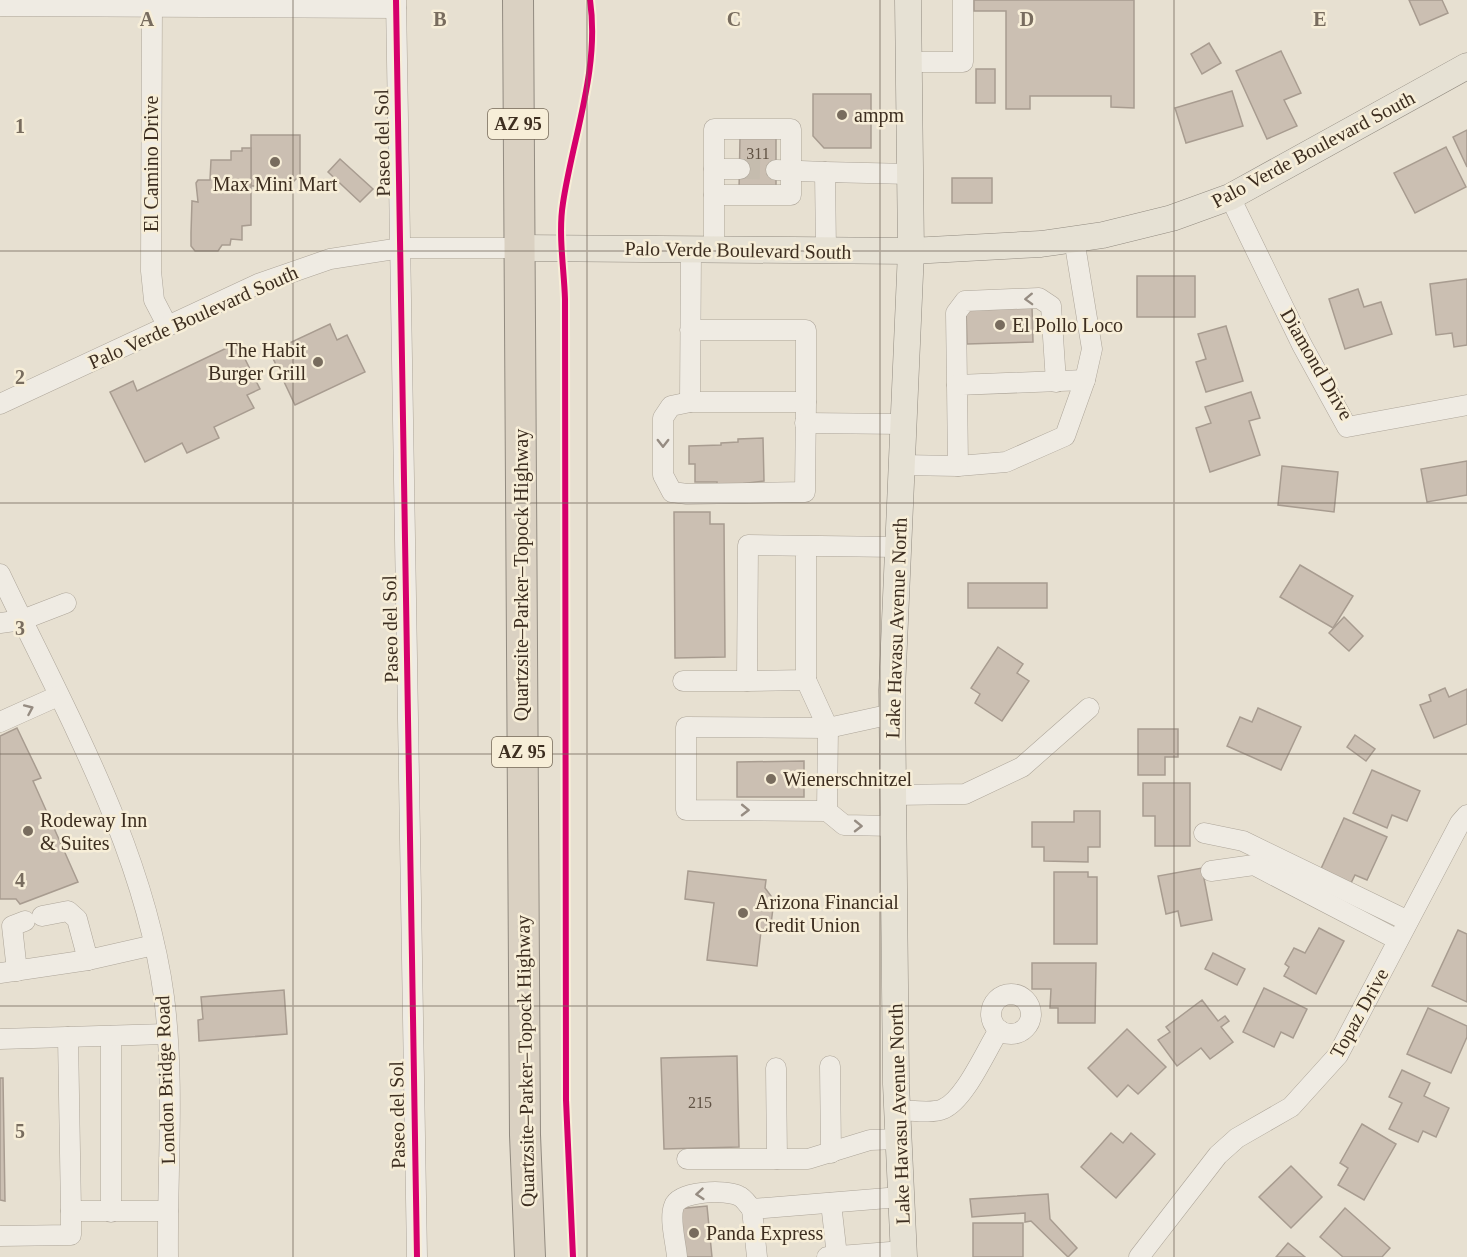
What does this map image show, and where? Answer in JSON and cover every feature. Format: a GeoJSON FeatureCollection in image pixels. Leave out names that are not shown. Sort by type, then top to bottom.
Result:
{"type":"FeatureCollection","features":[{"type":"Feature","properties":{"kind":"highway","name":"Quartzsite–Parker–Topock Highway"},"geometry":{"type":"LineString","coordinates":[[519,0],[525,1135],[530,1257]]}},
{"type":"Feature","properties":{"kind":"main road","name":"Lake Havasu Avenue North"},"geometry":{"type":"LineString","coordinates":[[903,1254],[897,1110],[892,714],[897,547],[911,251],[908,0]]}},
{"type":"Feature","properties":{"kind":"main road","name":"Palo Verde Boulevard South"},"geometry":{"type":"LineString","coordinates":[[519,248],[911,251],[976,249],[1074,239],[1172,218],[1230,197],[1467,66]]}},
{"type":"Feature","properties":{"kind":"street"},"geometry":{"type":"LineString","coordinates":[[909,62],[963,62],[963,0]]}},
{"type":"Feature","properties":{"kind":"street"},"geometry":{"type":"LineString","coordinates":[[0,6],[152,3],[396,4]]}},
{"type":"Feature","properties":{"kind":"street","name":"El Camino Drive"},"geometry":{"type":"LineString","coordinates":[[152,3],[151,271],[154,300],[167,325]]}},
{"type":"Feature","properties":{"kind":"street","name":"Paseo del Sol"},"geometry":{"type":"LineString","coordinates":[[396,4],[417,1257]]}},
{"type":"Feature","properties":{"kind":"street"},"geometry":{"type":"LineString","coordinates":[[690,402],[690,330],[714,195],[714,129],[791,129],[784,170],[791,195],[714,195]]}},
{"type":"Feature","properties":{"kind":"street"},"geometry":{"type":"LineString","coordinates":[[714,169],[740,170]]}},
{"type":"Feature","properties":{"kind":"street"},"geometry":{"type":"LineString","coordinates":[[784,170],[910,174]]}},
{"type":"Feature","properties":{"kind":"street"},"geometry":{"type":"LineString","coordinates":[[825,172],[826,251]]}},
{"type":"Feature","properties":{"kind":"street","name":"Diamond Drive"},"geometry":{"type":"LineString","coordinates":[[1230,197],[1302,345],[1347,427],[1467,405]]}},
{"type":"Feature","properties":{"kind":"street"},"geometry":{"type":"LineString","coordinates":[[901,465],[958,466],[1006,462],[1065,436],[1085,380],[1092,349],[1074,239]]}},
{"type":"Feature","properties":{"kind":"street","name":"Palo Verde Boulevard South"},"geometry":{"type":"LineString","coordinates":[[0,404],[258,284],[330,259],[400,248],[519,248]]}},
{"type":"Feature","properties":{"kind":"street"},"geometry":{"type":"LineString","coordinates":[[958,466],[956,313],[965,301],[1039,298],[1051,306],[1056,382]]}},
{"type":"Feature","properties":{"kind":"street"},"geometry":{"type":"LineString","coordinates":[[690,330],[806,330],[806,402],[805,492],[687,494],[672,492],[663,475],[663,418],[671,406],[690,402],[806,402]]}},
{"type":"Feature","properties":{"kind":"street"},"geometry":{"type":"LineString","coordinates":[[957,384],[1085,380]]}},
{"type":"Feature","properties":{"kind":"street"},"geometry":{"type":"LineString","coordinates":[[805,423],[904,424]]}},
{"type":"Feature","properties":{"kind":"street"},"geometry":{"type":"LineString","coordinates":[[747,681],[748,545],[897,547]]}},
{"type":"Feature","properties":{"kind":"street"},"geometry":{"type":"LineString","coordinates":[[806,546],[806,680],[828,728],[827,811]]}},
{"type":"Feature","properties":{"kind":"street","name":"London Bridge Road"},"geometry":{"type":"LineString","coordinates":[[0,574],[106,800],[134,870],[154,945],[164,998],[166,1034],[168,1257]]}},
{"type":"Feature","properties":{"kind":"street"},"geometry":{"type":"LineString","coordinates":[[0,623],[22,620],[66,603]]}},
{"type":"Feature","properties":{"kind":"street"},"geometry":{"type":"LineString","coordinates":[[683,681],[806,680]]}},
{"type":"Feature","properties":{"kind":"street"},"geometry":{"type":"LineString","coordinates":[[0,722],[58,696]]}},
{"type":"Feature","properties":{"kind":"street"},"geometry":{"type":"LineString","coordinates":[[892,795],[965,794],[1022,767],[1089,708]]}},
{"type":"Feature","properties":{"kind":"street"},"geometry":{"type":"LineString","coordinates":[[892,714],[828,728],[686,727],[686,810],[827,811],[844,825],[893,826]]}},
{"type":"Feature","properties":{"kind":"street","name":"Topaz Drive"},"geometry":{"type":"LineString","coordinates":[[1139,1257],[1218,1155],[1237,1138],[1291,1107],[1313,1086],[1338,1055],[1460,824],[1467,815]]}},
{"type":"Feature","properties":{"kind":"street"},"geometry":{"type":"LineString","coordinates":[[1204,833],[1243,841],[1408,921]]}},
{"type":"Feature","properties":{"kind":"street"},"geometry":{"type":"LineString","coordinates":[[1211,871],[1254,865],[1398,940]]}},
{"type":"Feature","properties":{"kind":"street"},"geometry":{"type":"LineString","coordinates":[[88,960],[77,919],[68,911],[12,926],[9,972],[88,960],[154,945]]}},
{"type":"Feature","properties":{"kind":"street"},"geometry":{"type":"LineString","coordinates":[[897,1110],[943,1110],[956,1100],[970,1081],[983,1054],[999,1030]]}},
{"type":"Feature","properties":{"kind":"street"},"geometry":{"type":"LineString","coordinates":[[0,1039],[166,1034]]}},
{"type":"Feature","properties":{"kind":"street"},"geometry":{"type":"LineString","coordinates":[[111,1035],[111,1212]]}},
{"type":"Feature","properties":{"kind":"street"},"geometry":{"type":"LineString","coordinates":[[0,1236],[71,1235],[68,1036]]}},
{"type":"Feature","properties":{"kind":"street"},"geometry":{"type":"LineString","coordinates":[[830,1066],[831,1152]]}},
{"type":"Feature","properties":{"kind":"street"},"geometry":{"type":"LineString","coordinates":[[776,1068],[777,1159]]}},
{"type":"Feature","properties":{"kind":"street"},"geometry":{"type":"LineString","coordinates":[[687,1159],[808,1159],[870,1140],[898,1139]]}},
{"type":"Feature","properties":{"kind":"street"},"geometry":{"type":"LineString","coordinates":[[677,1257],[672,1208],[677,1200],[690,1194],[725,1191],[740,1196],[752,1209],[757,1257]]}},
{"type":"Feature","properties":{"kind":"street"},"geometry":{"type":"LineString","coordinates":[[752,1209],[900,1197]]}},
{"type":"Feature","properties":{"kind":"street"},"geometry":{"type":"LineString","coordinates":[[831,1203],[832,1257],[903,1254]]}},
{"type":"Feature","properties":{"kind":"street"},"geometry":{"type":"LineString","coordinates":[[71,1211],[168,1211]]}},
{"type":"Feature","properties":{"kind":"building"},"geometry":{"type":"Polygon","coordinates":[[[974,0],[1134,0],[1134,108],[1111,107],[1111,96],[1030,96],[1030,109],[1006,109],[1006,11],[974,11],[974,0]]]}},
{"type":"Feature","properties":{"kind":"building"},"geometry":{"type":"Polygon","coordinates":[[[1409,0],[1442,0],[1448,13],[1420,25],[1409,0]]]}},
{"type":"Feature","properties":{"kind":"building"},"geometry":{"type":"Polygon","coordinates":[[[1209,43],[1221,63],[1202,74],[1191,54],[1209,43]]]}},
{"type":"Feature","properties":{"kind":"building"},"geometry":{"type":"Polygon","coordinates":[[[1281,51],[1301,93],[1284,100],[1297,126],[1267,139],[1236,71],[1281,51]]]}},
{"type":"Feature","properties":{"kind":"building"},"geometry":{"type":"Polygon","coordinates":[[[976,69],[995,69],[995,103],[976,103],[976,69]]]}},
{"type":"Feature","properties":{"kind":"building"},"geometry":{"type":"Polygon","coordinates":[[[1232,91],[1243,126],[1186,143],[1175,108],[1232,91]]]}},
{"type":"Feature","properties":{"kind":"building","name":"ampm"},"geometry":{"type":"Polygon","coordinates":[[[813,94],[871,94],[871,148],[824,148],[813,136],[813,94]]]}},
{"type":"Feature","properties":{"kind":"building"},"geometry":{"type":"Polygon","coordinates":[[[1467,130],[1467,167],[1453,137],[1467,130]]]}},
{"type":"Feature","properties":{"kind":"building","name":"Max Mini Mart"},"geometry":{"type":"Polygon","coordinates":[[[251,135],[300,135],[300,175],[289,186],[251,186],[251,135]]]}},
{"type":"Feature","properties":{"kind":"building"},"geometry":{"type":"Polygon","coordinates":[[[740,137],[776,137],[776,192],[739,192],[740,137]]]}},
{"type":"Feature","properties":{"kind":"building"},"geometry":{"type":"Polygon","coordinates":[[[1446,147],[1466,187],[1415,213],[1394,173],[1446,147]]]}},
{"type":"Feature","properties":{"kind":"building"},"geometry":{"type":"Polygon","coordinates":[[[242,148],[251,148],[251,225],[242,226],[242,240],[231,239],[230,245],[222,245],[218,251],[195,251],[191,246],[191,233],[192,201],[198,202],[196,183],[198,180],[210,180],[211,160],[231,160],[231,151],[242,151],[242,148]]]}},
{"type":"Feature","properties":{"kind":"building"},"geometry":{"type":"Polygon","coordinates":[[[340,159],[373,189],[360,202],[328,172],[340,159]]]}},
{"type":"Feature","properties":{"kind":"building"},"geometry":{"type":"Polygon","coordinates":[[[952,178],[992,178],[992,203],[952,203],[952,178]]]}},
{"type":"Feature","properties":{"kind":"building"},"geometry":{"type":"Polygon","coordinates":[[[1137,276],[1195,276],[1195,317],[1137,317],[1137,276]]]}},
{"type":"Feature","properties":{"kind":"building"},"geometry":{"type":"Polygon","coordinates":[[[1467,279],[1467,345],[1454,347],[1452,333],[1436,335],[1430,284],[1467,279]]]}},
{"type":"Feature","properties":{"kind":"building"},"geometry":{"type":"Polygon","coordinates":[[[1358,289],[1364,307],[1381,302],[1392,334],[1345,349],[1329,299],[1358,289]]]}},
{"type":"Feature","properties":{"kind":"building","name":"El Pollo Loco"},"geometry":{"type":"Polygon","coordinates":[[[1032,306],[1033,342],[967,344],[966,308],[1032,306]]]}},
{"type":"Feature","properties":{"kind":"building","name":"The Habit Burger Grill"},"geometry":{"type":"Polygon","coordinates":[[[330,324],[337,340],[347,335],[365,372],[295,405],[270,352],[330,324]]]}},
{"type":"Feature","properties":{"kind":"building"},"geometry":{"type":"Polygon","coordinates":[[[1226,326],[1243,381],[1206,392],[1196,362],[1206,359],[1198,334],[1226,326]]]}},
{"type":"Feature","properties":{"kind":"building"},"geometry":{"type":"Polygon","coordinates":[[[237,343],[260,389],[247,395],[254,408],[214,427],[219,438],[187,453],[182,443],[145,462],[110,392],[133,381],[137,391],[237,343]]]}},
{"type":"Feature","properties":{"kind":"building"},"geometry":{"type":"Polygon","coordinates":[[[1251,392],[1260,418],[1249,421],[1260,455],[1210,472],[1196,428],[1211,423],[1205,407],[1251,392]]]}},
{"type":"Feature","properties":{"kind":"building"},"geometry":{"type":"Polygon","coordinates":[[[763,438],[764,481],[717,487],[717,482],[695,482],[695,464],[689,464],[689,446],[721,445],[721,443],[738,442],[738,439],[763,438]]]}},
{"type":"Feature","properties":{"kind":"building"},"geometry":{"type":"Polygon","coordinates":[[[1467,461],[1467,495],[1427,502],[1421,469],[1467,461]]]}},
{"type":"Feature","properties":{"kind":"building"},"geometry":{"type":"Polygon","coordinates":[[[1282,466],[1338,472],[1334,512],[1278,505],[1282,466]]]}},
{"type":"Feature","properties":{"kind":"building"},"geometry":{"type":"Polygon","coordinates":[[[674,512],[710,512],[710,524],[724,524],[725,657],[675,658],[674,512]]]}},
{"type":"Feature","properties":{"kind":"building"},"geometry":{"type":"Polygon","coordinates":[[[1300,565],[1353,596],[1333,628],[1280,597],[1300,565]]]}},
{"type":"Feature","properties":{"kind":"building"},"geometry":{"type":"Polygon","coordinates":[[[968,583],[1047,583],[1047,608],[968,608],[968,583]]]}},
{"type":"Feature","properties":{"kind":"building"},"geometry":{"type":"Polygon","coordinates":[[[1344,617],[1363,636],[1349,651],[1329,633],[1344,617]]]}},
{"type":"Feature","properties":{"kind":"building"},"geometry":{"type":"Polygon","coordinates":[[[998,647],[1023,664],[1017,673],[1029,681],[1002,721],[975,703],[980,694],[971,688],[998,647]]]}},
{"type":"Feature","properties":{"kind":"building"},"geometry":{"type":"Polygon","coordinates":[[[1445,688],[1449,697],[1467,689],[1467,724],[1434,738],[1420,705],[1431,701],[1429,695],[1445,688]]]}},
{"type":"Feature","properties":{"kind":"building"},"geometry":{"type":"Polygon","coordinates":[[[1258,708],[1301,727],[1281,770],[1227,746],[1240,717],[1252,722],[1258,708]]]}},
{"type":"Feature","properties":{"kind":"building","name":"Rodeway Inn & Suites"},"geometry":{"type":"Polygon","coordinates":[[[17,728],[41,778],[33,781],[78,882],[20,904],[16,899],[0,899],[0,736],[17,728]]]}},
{"type":"Feature","properties":{"kind":"building"},"geometry":{"type":"Polygon","coordinates":[[[1138,729],[1178,729],[1178,757],[1165,757],[1165,775],[1138,775],[1138,729]]]}},
{"type":"Feature","properties":{"kind":"building"},"geometry":{"type":"Polygon","coordinates":[[[1355,735],[1375,749],[1366,761],[1347,747],[1355,735]]]}},
{"type":"Feature","properties":{"kind":"building","name":"Wienerschnitzel"},"geometry":{"type":"Polygon","coordinates":[[[804,761],[804,797],[737,797],[737,762],[804,761]]]}},
{"type":"Feature","properties":{"kind":"building"},"geometry":{"type":"Polygon","coordinates":[[[1372,770],[1420,791],[1407,821],[1392,815],[1387,828],[1353,813],[1372,770]]]}},
{"type":"Feature","properties":{"kind":"building"},"geometry":{"type":"Polygon","coordinates":[[[1143,783],[1190,783],[1190,846],[1155,846],[1155,816],[1143,816],[1143,783]]]}},
{"type":"Feature","properties":{"kind":"building"},"geometry":{"type":"Polygon","coordinates":[[[1074,811],[1100,811],[1100,847],[1088,847],[1088,862],[1044,861],[1044,847],[1032,847],[1032,822],[1074,822],[1074,811]]]}},
{"type":"Feature","properties":{"kind":"building"},"geometry":{"type":"Polygon","coordinates":[[[1344,818],[1387,837],[1367,880],[1355,875],[1350,885],[1320,871],[1344,818]]]}},
{"type":"Feature","properties":{"kind":"building"},"geometry":{"type":"Polygon","coordinates":[[[1202,868],[1212,920],[1181,926],[1178,911],[1166,914],[1158,876],[1202,868]]]}},
{"type":"Feature","properties":{"kind":"building","name":"Arizona Financial Credit Union"},"geometry":{"type":"Polygon","coordinates":[[[688,871],[766,880],[765,888],[774,900],[771,924],[761,931],[757,966],[707,960],[714,903],[685,899],[688,871]]]}},
{"type":"Feature","properties":{"kind":"building"},"geometry":{"type":"Polygon","coordinates":[[[1054,872],[1088,872],[1088,877],[1097,877],[1097,944],[1054,944],[1054,872]]]}},
{"type":"Feature","properties":{"kind":"building"},"geometry":{"type":"Polygon","coordinates":[[[1319,928],[1344,941],[1316,994],[1284,976],[1289,967],[1285,964],[1294,948],[1305,953],[1319,928]]]}},
{"type":"Feature","properties":{"kind":"building"},"geometry":{"type":"Polygon","coordinates":[[[1458,930],[1467,934],[1467,1002],[1432,986],[1458,930]]]}},
{"type":"Feature","properties":{"kind":"building"},"geometry":{"type":"Polygon","coordinates":[[[1213,953],[1245,969],[1237,985],[1205,969],[1213,953]]]}},
{"type":"Feature","properties":{"kind":"building"},"geometry":{"type":"Polygon","coordinates":[[[1032,963],[1096,963],[1095,1023],[1058,1023],[1058,1008],[1050,1008],[1051,989],[1032,989],[1032,963]]]}},
{"type":"Feature","properties":{"kind":"building"},"geometry":{"type":"Polygon","coordinates":[[[1264,988],[1307,1009],[1293,1038],[1281,1032],[1274,1047],[1243,1032],[1264,988]]]}},
{"type":"Feature","properties":{"kind":"building"},"geometry":{"type":"Polygon","coordinates":[[[284,990],[287,1034],[199,1041],[198,1020],[203,1019],[201,997],[284,990]]]}},
{"type":"Feature","properties":{"kind":"building"},"geometry":{"type":"Polygon","coordinates":[[[1202,1000],[1218,1021],[1225,1016],[1229,1021],[1221,1027],[1233,1042],[1210,1059],[1201,1048],[1177,1066],[1158,1040],[1170,1032],[1166,1027],[1202,1000]]]}},
{"type":"Feature","properties":{"kind":"building"},"geometry":{"type":"Polygon","coordinates":[[[1428,1008],[1467,1026],[1467,1037],[1451,1073],[1407,1054],[1428,1008]]]}},
{"type":"Feature","properties":{"kind":"building"},"geometry":{"type":"Polygon","coordinates":[[[1127,1029],[1166,1067],[1138,1094],[1128,1085],[1117,1097],[1088,1068],[1127,1029]]]}},
{"type":"Feature","properties":{"kind":"building"},"geometry":{"type":"Polygon","coordinates":[[[737,1056],[739,1147],[664,1149],[661,1058],[737,1056]]]}},
{"type":"Feature","properties":{"kind":"building"},"geometry":{"type":"Polygon","coordinates":[[[1402,1070],[1430,1083],[1424,1096],[1449,1108],[1436,1137],[1423,1131],[1418,1142],[1389,1129],[1402,1103],[1389,1097],[1402,1070]]]}},
{"type":"Feature","properties":{"kind":"building"},"geometry":{"type":"Polygon","coordinates":[[[0,1078],[3,1078],[5,1201],[0,1200],[0,1078]]]}},
{"type":"Feature","properties":{"kind":"building"},"geometry":{"type":"Polygon","coordinates":[[[1362,1124],[1396,1144],[1364,1200],[1338,1185],[1348,1168],[1340,1163],[1362,1124]]]}},
{"type":"Feature","properties":{"kind":"building"},"geometry":{"type":"Polygon","coordinates":[[[1111,1133],[1123,1143],[1131,1133],[1155,1154],[1116,1198],[1081,1167],[1111,1133]]]}},
{"type":"Feature","properties":{"kind":"building"},"geometry":{"type":"Polygon","coordinates":[[[1291,1166],[1322,1197],[1291,1228],[1259,1197],[1291,1166]]]}},
{"type":"Feature","properties":{"kind":"building"},"geometry":{"type":"Polygon","coordinates":[[[1048,1194],[1050,1219],[1077,1248],[1068,1257],[1031,1221],[1025,1222],[1025,1213],[972,1217],[970,1199],[1048,1194]]]}},
{"type":"Feature","properties":{"kind":"building","name":"Panda Express"},"geometry":{"type":"Polygon","coordinates":[[[707,1206],[712,1257],[681,1257],[677,1209],[707,1206]]]}},
{"type":"Feature","properties":{"kind":"building"},"geometry":{"type":"Polygon","coordinates":[[[1345,1208],[1390,1248],[1382,1257],[1343,1257],[1320,1237],[1345,1208]]]}},
{"type":"Feature","properties":{"kind":"building"},"geometry":{"type":"Polygon","coordinates":[[[973,1223],[1023,1223],[1023,1257],[973,1257],[973,1223]]]}},
{"type":"Feature","properties":{"kind":"building"},"geometry":{"type":"Polygon","coordinates":[[[1288,1243],[1305,1257],[1276,1257],[1288,1243]]]}},
{"type":"Feature","properties":{"kind":"tunnel"},"geometry":{"type":"LineString","coordinates":[[740,169],[776,170]]}},
{"type":"Feature","properties":{"kind":"cycle path"},"geometry":{"type":"LineString","coordinates":[[396,0],[417,1257]]}},
{"type":"Feature","properties":{"kind":"cycle path"},"geometry":{"type":"LineString","coordinates":[[573,1257],[566,1100],[565,299],[561,227],[567,178],[588,77],[592,26],[590,0]]}},
{"type":"Feature","properties":{"kind":"place","name":"ampm"},"geometry":{"type":"Point","coordinates":[842,115]}},
{"type":"Feature","properties":{"kind":"place","name":"Max Mini Mart"},"geometry":{"type":"Point","coordinates":[275,162]}},
{"type":"Feature","properties":{"kind":"place","name":"El Pollo Loco"},"geometry":{"type":"Point","coordinates":[1000,325]}},
{"type":"Feature","properties":{"kind":"place","name":"The Habit Burger Grill"},"geometry":{"type":"Point","coordinates":[318,362]}},
{"type":"Feature","properties":{"kind":"place","name":"Wienerschnitzel"},"geometry":{"type":"Point","coordinates":[771,779]}},
{"type":"Feature","properties":{"kind":"place","name":"Rodeway Inn & Suites"},"geometry":{"type":"Point","coordinates":[28,831]}},
{"type":"Feature","properties":{"kind":"place","name":"Arizona Financial Credit Union"},"geometry":{"type":"Point","coordinates":[743,913]}},
{"type":"Feature","properties":{"kind":"place","name":"Panda Express"},"geometry":{"type":"Point","coordinates":[694,1233]}}]}
